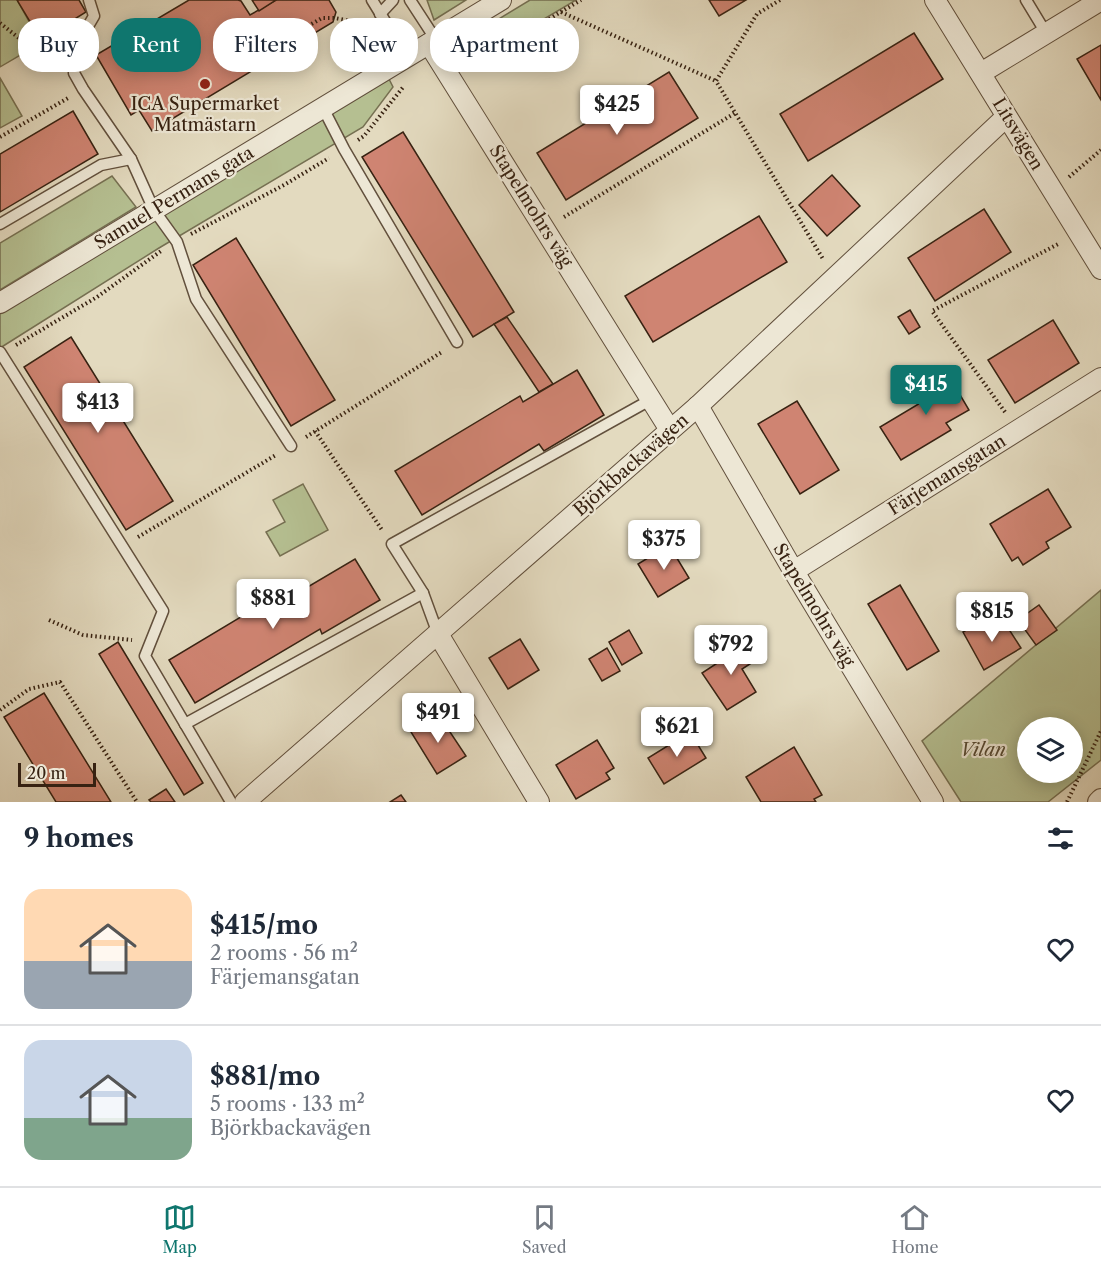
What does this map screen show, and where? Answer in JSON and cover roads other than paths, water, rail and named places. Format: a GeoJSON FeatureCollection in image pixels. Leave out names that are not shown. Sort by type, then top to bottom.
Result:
{"type":"FeatureCollection","features":[{"type":"Feature","properties":{"kind":"street","name":"Samuel Permans gata"},"geometry":{"type":"LineString","coordinates":[[471,18],[501,0]]}},
{"type":"Feature","properties":{"kind":"street","name":"Litsvägen"},"geometry":{"type":"LineString","coordinates":[[935,0],[1101,269]]}},
{"type":"Feature","properties":{"kind":"street"},"geometry":{"type":"LineString","coordinates":[[981,73],[1101,0]]}},
{"type":"Feature","properties":{"kind":"street","name":"Samuel Permans gata"},"geometry":{"type":"LineString","coordinates":[[0,303],[382,72]]}},
{"type":"Feature","properties":{"kind":"street","name":"Stapelmohrs väg"},"geometry":{"type":"LineString","coordinates":[[448,72],[670,430]]}},
{"type":"Feature","properties":{"kind":"street","name":"Björkbackavägen"},"geometry":{"type":"LineString","coordinates":[[245,802],[698,406],[1006,117]]}},
{"type":"Feature","properties":{"kind":"street","name":"Färjemansgatan"},"geometry":{"type":"LineString","coordinates":[[794,571],[1101,378]]}},
{"type":"Feature","properties":{"kind":"street","name":"Stapelmohrs väg"},"geometry":{"type":"LineString","coordinates":[[698,406],[933,802]]}},
{"type":"Feature","properties":{"kind":"street"},"geometry":{"type":"LineString","coordinates":[[438,634],[539,802]]}},
{"type":"Feature","properties":{"kind":"lane"},"geometry":{"type":"LineString","coordinates":[[89,0],[94,16],[77,45],[74,72],[131,159],[154,210],[177,242],[196,299],[291,446]]}},
{"type":"Feature","properties":{"kind":"lane"},"geometry":{"type":"LineString","coordinates":[[372,0],[382,18]]}},
{"type":"Feature","properties":{"kind":"lane"},"geometry":{"type":"LineString","coordinates":[[381,14],[393,0]]}},
{"type":"Feature","properties":{"kind":"lane"},"geometry":{"type":"LineString","coordinates":[[410,0],[430,38]]}},
{"type":"Feature","properties":{"kind":"lane"},"geometry":{"type":"LineString","coordinates":[[1026,0],[1046,33]]}},
{"type":"Feature","properties":{"kind":"lane"},"geometry":{"type":"LineString","coordinates":[[323,108],[344,149],[458,342]]}},
{"type":"Feature","properties":{"kind":"lane"},"geometry":{"type":"LineString","coordinates":[[0,224],[101,165],[131,159]]}},
{"type":"Feature","properties":{"kind":"lane"},"geometry":{"type":"LineString","coordinates":[[0,353],[163,611],[145,656],[231,802]]}},
{"type":"Feature","properties":{"kind":"lane"},"geometry":{"type":"LineString","coordinates":[[438,634],[423,593],[392,544],[652,399]]}},
{"type":"Feature","properties":{"kind":"lane"},"geometry":{"type":"LineString","coordinates":[[185,724],[423,593]]}},
{"type":"Feature","properties":{"kind":"place","name":"ICA Supermarket Matmästarn"},"geometry":{"type":"Point","coordinates":[205,84]}},
{"type":"Feature","properties":{"kind":"park label","name":"Vilan"},"geometry":{"type":"Point","coordinates":[983,750]}}]}
